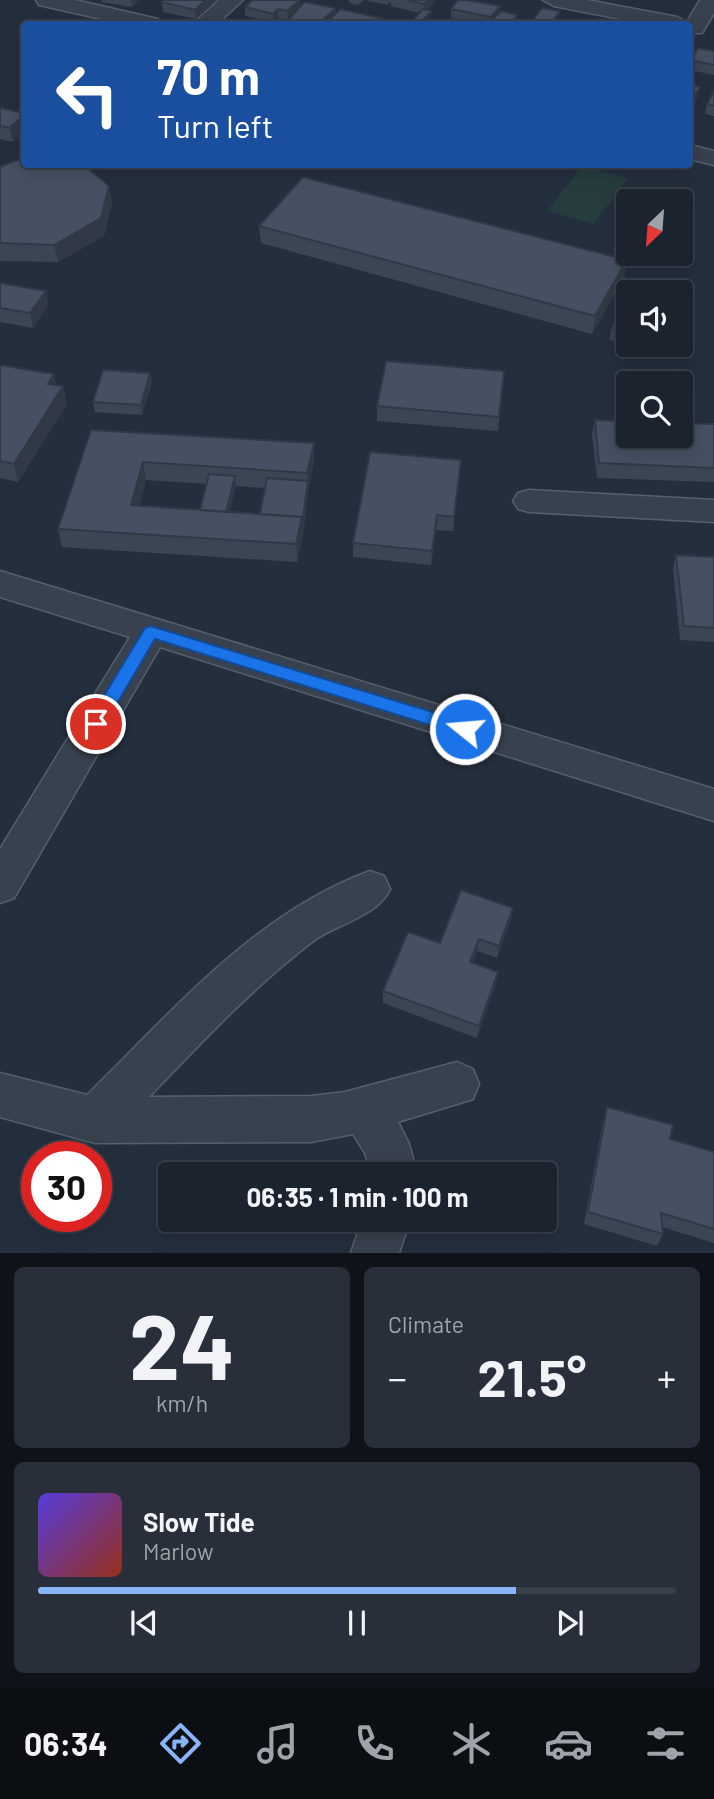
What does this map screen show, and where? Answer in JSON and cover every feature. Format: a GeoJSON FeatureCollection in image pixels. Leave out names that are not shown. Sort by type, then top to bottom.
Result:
{"type":"FeatureCollection","features":[{"type":"Feature","properties":{"kind":"street"},"geometry":{"type":"LineString","coordinates":[[47,0],[137,21]]}},
{"type":"Feature","properties":{"kind":"street"},"geometry":{"type":"LineString","coordinates":[[208,21],[232,0]]}},
{"type":"Feature","properties":{"kind":"street"},"geometry":{"type":"LineString","coordinates":[[554,0],[659,21]]}},
{"type":"Feature","properties":{"kind":"street"},"geometry":{"type":"LineString","coordinates":[[694,28],[711,0]]}},
{"type":"Feature","properties":{"kind":"street"},"geometry":{"type":"LineString","coordinates":[[693,153],[714,158]]}},
{"type":"Feature","properties":{"kind":"street"},"geometry":{"type":"LineString","coordinates":[[529,501],[714,511]]}},
{"type":"Feature","properties":{"kind":"street"},"geometry":{"type":"LineString","coordinates":[[0,584],[714,805]]}},
{"type":"Feature","properties":{"kind":"street"},"geometry":{"type":"LineString","coordinates":[[0,885],[151,632]]}},
{"type":"Feature","properties":{"kind":"street"},"geometry":{"type":"LineString","coordinates":[[95,1120],[233,981],[300,927],[370,889]]}},
{"type":"Feature","properties":{"kind":"street"},"geometry":{"type":"LineString","coordinates":[[0,1095],[95,1120],[311,1119],[364,1110],[457,1084]]}},
{"type":"Feature","properties":{"kind":"street"},"geometry":{"type":"LineString","coordinates":[[364,1110],[386,1144],[391,1162]]}},
{"type":"Feature","properties":{"kind":"street"},"geometry":{"type":"LineString","coordinates":[[375,1253],[382,1232]]}},
{"type":"Feature","properties":{"kind":"green space"},"geometry":{"type":"Polygon","coordinates":[[[580,168],[628,178],[620,189],[616,189],[616,194],[594,224],[547,211],[580,168]]]}},
{"type":"Feature","properties":{"kind":"building"},"geometry":{"type":"Polygon","coordinates":[[[206,0],[195,10],[162,2],[206,0]]]}},
{"type":"Feature","properties":{"kind":"building"},"geometry":{"type":"Polygon","coordinates":[[[253,0],[300,0],[287,11],[278,9],[273,14],[245,7],[253,0]]]}},
{"type":"Feature","properties":{"kind":"building"},"geometry":{"type":"Polygon","coordinates":[[[407,0],[428,0],[424,4],[407,0]]]}},
{"type":"Feature","properties":{"kind":"building"},"geometry":{"type":"Polygon","coordinates":[[[458,0],[500,6],[491,17],[451,9],[458,0]]]}},
{"type":"Feature","properties":{"kind":"building"},"geometry":{"type":"Polygon","coordinates":[[[304,2],[336,8],[322,21],[288,21],[304,2]]]}},
{"type":"Feature","properties":{"kind":"building"},"geometry":{"type":"Polygon","coordinates":[[[542,8],[560,11],[552,21],[533,20],[542,8]]]}},
{"type":"Feature","properties":{"kind":"building"},"geometry":{"type":"Polygon","coordinates":[[[340,9],[394,21],[334,21],[329,20],[340,9]]]}},
{"type":"Feature","properties":{"kind":"building"},"geometry":{"type":"Polygon","coordinates":[[[423,9],[432,11],[422,21],[412,21],[423,9]]]}},
{"type":"Feature","properties":{"kind":"building"},"geometry":{"type":"Polygon","coordinates":[[[501,11],[517,15],[514,21],[491,21],[501,11]]]}},
{"type":"Feature","properties":{"kind":"building"},"geometry":{"type":"Polygon","coordinates":[[[698,48],[714,51],[714,65],[693,60],[698,48]]]}},
{"type":"Feature","properties":{"kind":"building"},"geometry":{"type":"Polygon","coordinates":[[[693,85],[700,87],[693,100],[693,85]]]}},
{"type":"Feature","properties":{"kind":"building"},"geometry":{"type":"Polygon","coordinates":[[[714,91],[714,106],[707,104],[714,91]]]}},
{"type":"Feature","properties":{"kind":"building"},"geometry":{"type":"Polygon","coordinates":[[[0,108],[21,112],[21,118],[10,128],[0,126],[0,108]]]}},
{"type":"Feature","properties":{"kind":"building"},"geometry":{"type":"Polygon","coordinates":[[[21,160],[21,168],[88,168],[109,186],[101,218],[54,245],[0,243],[0,167],[21,160]]]}},
{"type":"Feature","properties":{"kind":"building"},"geometry":{"type":"Polygon","coordinates":[[[303,177],[616,257],[616,266],[624,266],[595,316],[259,226],[303,177]]]}},
{"type":"Feature","properties":{"kind":"building"},"geometry":{"type":"Polygon","coordinates":[[[0,283],[46,291],[30,313],[0,308],[0,283]]]}},
{"type":"Feature","properties":{"kind":"building"},"geometry":{"type":"Polygon","coordinates":[[[386,361],[504,371],[499,417],[377,406],[386,361]]]}},
{"type":"Feature","properties":{"kind":"building"},"geometry":{"type":"Polygon","coordinates":[[[0,365],[54,374],[48,384],[63,386],[14,464],[0,461],[0,365]]]}},
{"type":"Feature","properties":{"kind":"building"},"geometry":{"type":"Polygon","coordinates":[[[103,370],[150,373],[141,405],[93,402],[103,370]]]}},
{"type":"Feature","properties":{"kind":"building"},"geometry":{"type":"Polygon","coordinates":[[[595,420],[616,421],[616,448],[693,448],[693,423],[714,424],[714,468],[599,463],[595,420]]]}},
{"type":"Feature","properties":{"kind":"building"},"geometry":{"type":"Polygon","coordinates":[[[91,430],[314,443],[307,473],[143,462],[131,505],[302,517],[296,544],[58,529],[91,430]]]}},
{"type":"Feature","properties":{"kind":"building"},"geometry":{"type":"Polygon","coordinates":[[[370,452],[461,460],[454,517],[437,515],[432,551],[353,543],[370,452]]]}},
{"type":"Feature","properties":{"kind":"building"},"geometry":{"type":"Polygon","coordinates":[[[209,474],[235,476],[226,512],[200,510],[209,474]]]}},
{"type":"Feature","properties":{"kind":"building"},"geometry":{"type":"Polygon","coordinates":[[[267,478],[308,481],[302,525],[302,517],[260,514],[267,478]]]}},
{"type":"Feature","properties":{"kind":"building"},"geometry":{"type":"Polygon","coordinates":[[[676,555],[714,557],[714,628],[684,626],[676,555]]]}},
{"type":"Feature","properties":{"kind":"building"},"geometry":{"type":"Polygon","coordinates":[[[461,890],[513,908],[499,946],[479,939],[470,962],[498,972],[479,1026],[383,991],[408,932],[440,943],[461,890]]]}},
{"type":"Feature","properties":{"kind":"building"},"geometry":{"type":"Polygon","coordinates":[[[607,1107],[673,1125],[670,1139],[714,1152],[714,1229],[661,1213],[663,1234],[588,1212],[607,1107]]]}},
{"type":"Feature","properties":{"kind":"route"},"geometry":{"type":"LineString","coordinates":[[96,724],[151,632],[465,729]]}}]}
